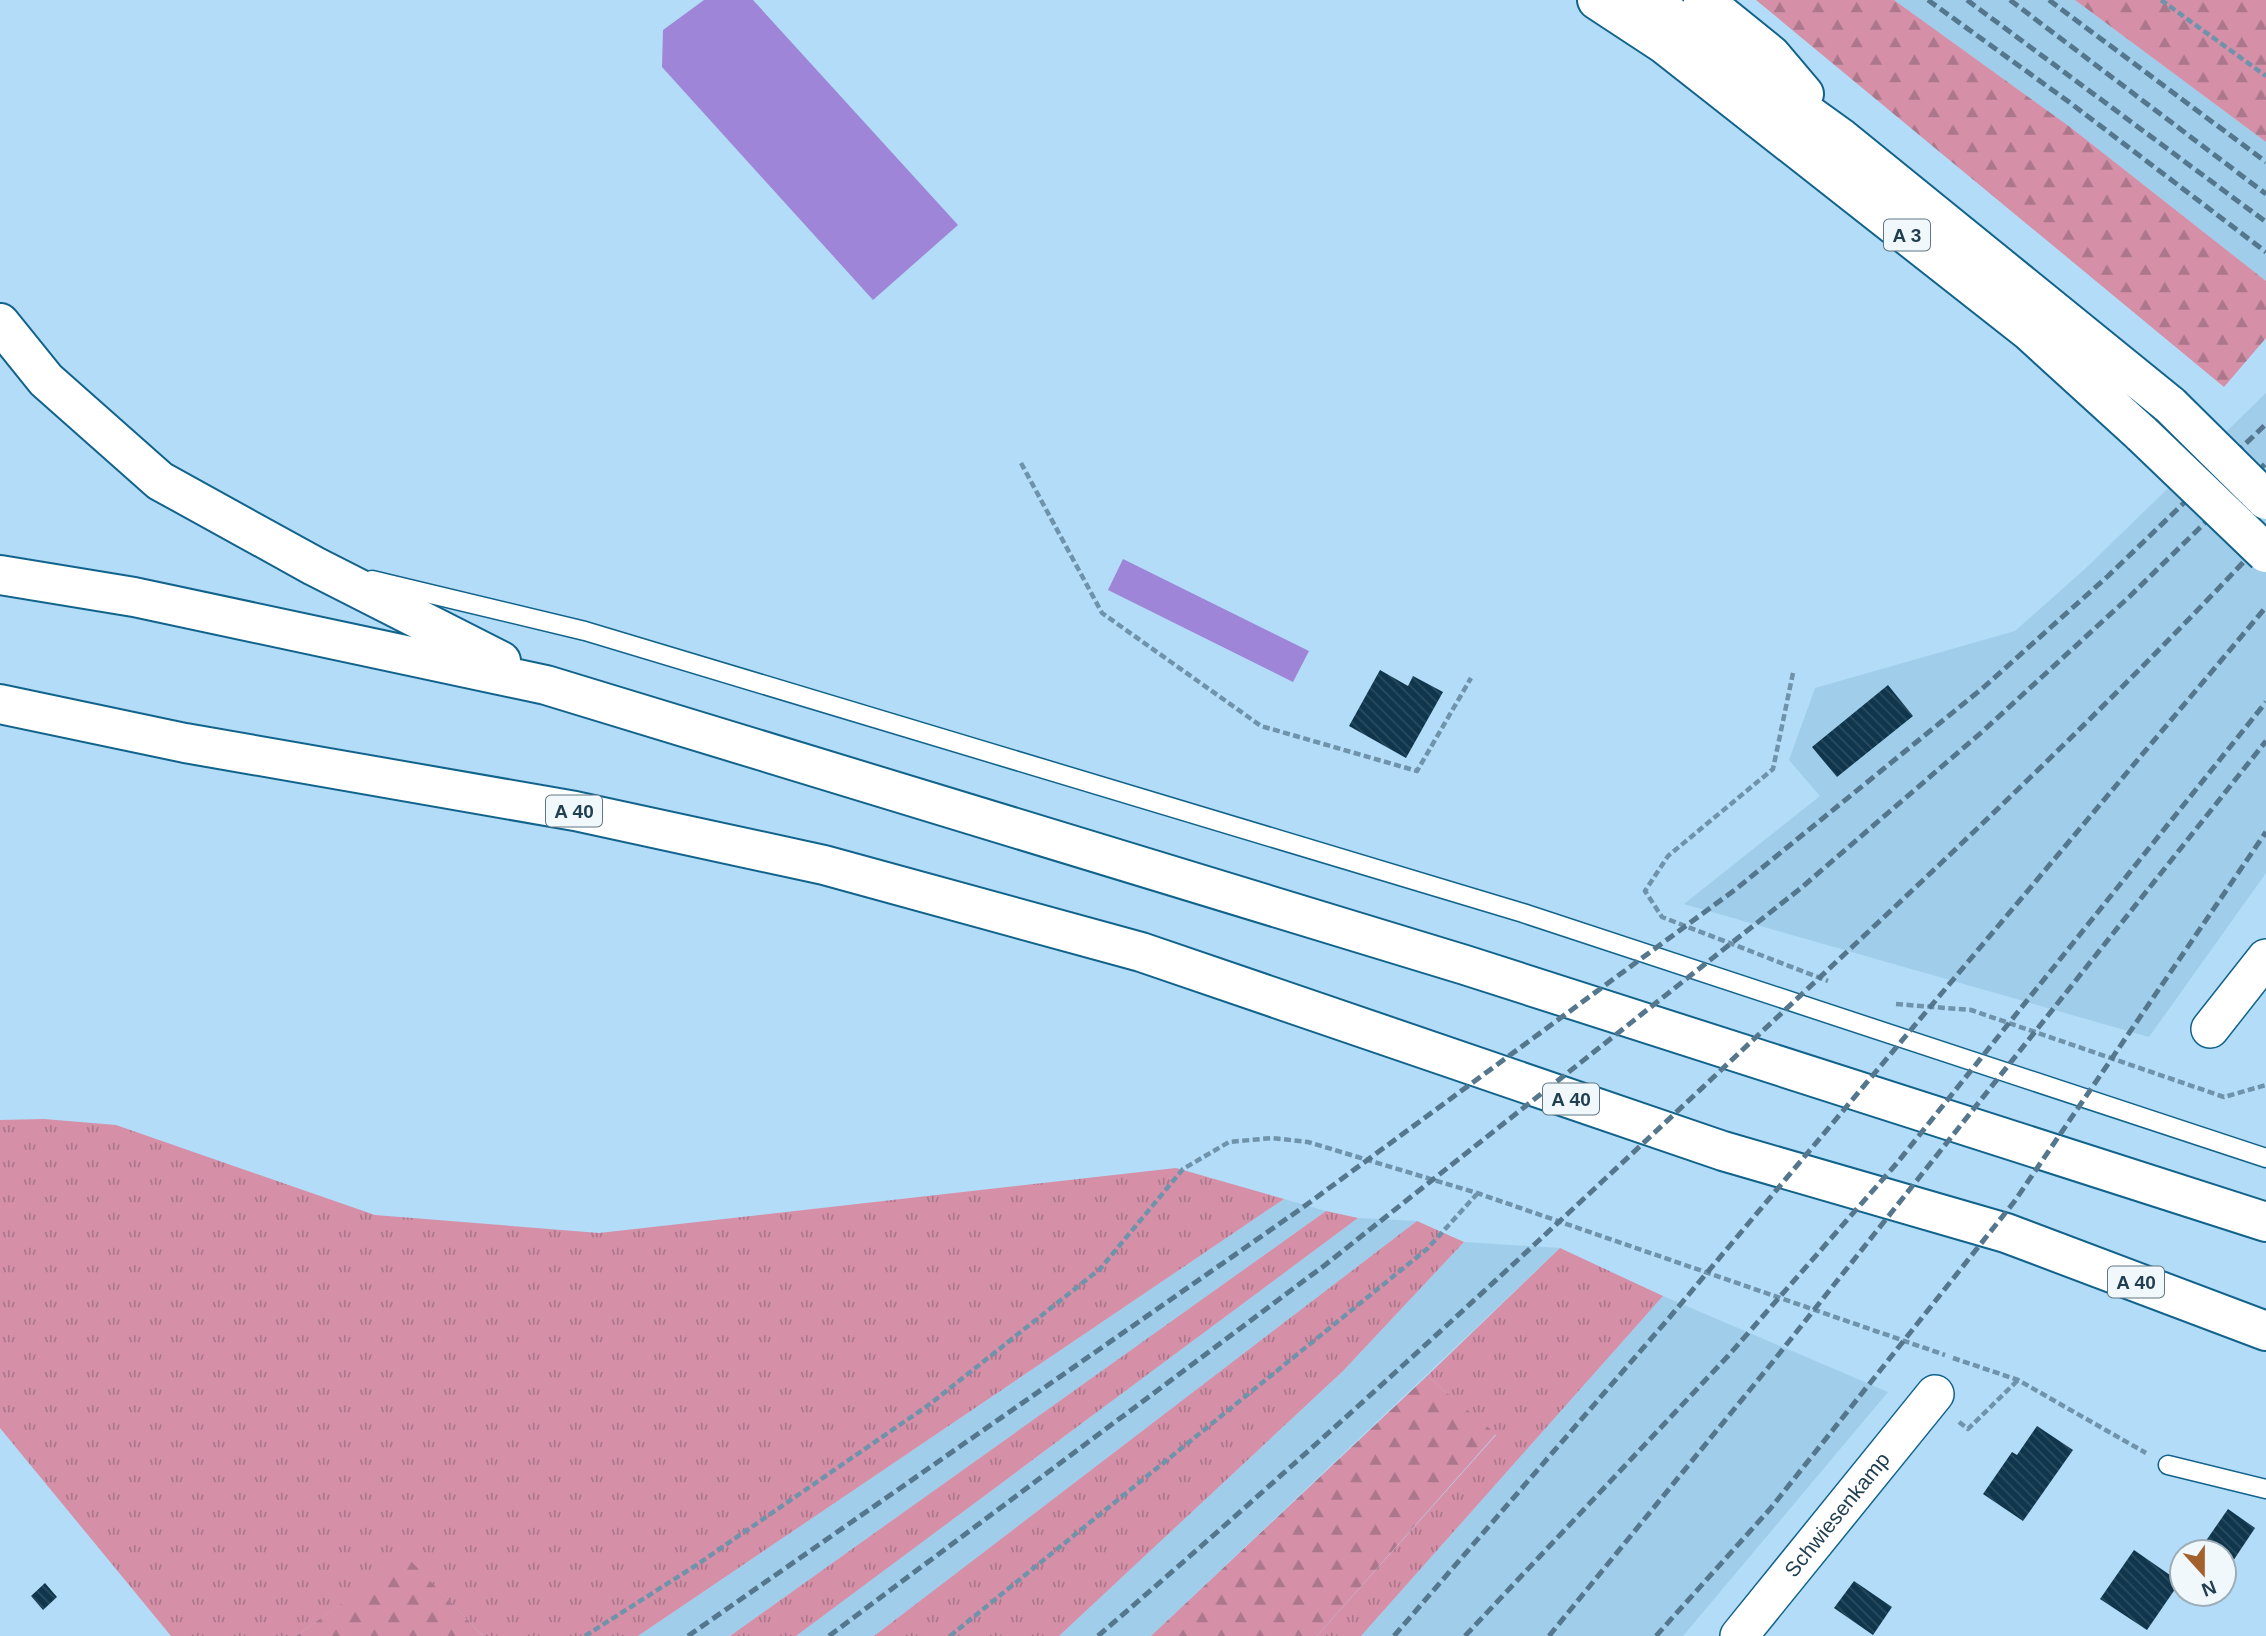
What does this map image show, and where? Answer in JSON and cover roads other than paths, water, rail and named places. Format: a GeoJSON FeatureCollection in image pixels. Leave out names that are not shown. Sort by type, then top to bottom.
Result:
{"type":"FeatureCollection","features":[{"type":"Feature","properties":{"kind":"highway","name":"A 3"},"geometry":{"type":"LineString","coordinates":[[1597,0],[1664,44],[2029,331],[2266,553]]}},
{"type":"Feature","properties":{"kind":"highway","name":"A 3"},"geometry":{"type":"LineString","coordinates":[[1649,0],[1841,138],[2170,405],[2266,500]]}},
{"type":"Feature","properties":{"kind":"highway"},"geometry":{"type":"LineString","coordinates":[[1703,0],[1771,55],[1841,138]]}},
{"type":"Feature","properties":{"kind":"highway"},"geometry":{"type":"LineString","coordinates":[[0,323],[46,380],[160,481],[314,566],[547,685]]}},
{"type":"Feature","properties":{"kind":"highway"},"geometry":{"type":"LineString","coordinates":[[0,575],[134,597],[547,685],[1465,965],[2266,1222]]}},
{"type":"Feature","properties":{"kind":"highway","name":"A 40"},"geometry":{"type":"LineString","coordinates":[[0,704],[185,743],[575,811],[824,865],[1115,945],[1723,1151],[2006,1233],[2266,1331]]}},
{"type":"Feature","properties":{"kind":"street"},"geometry":{"type":"LineString","coordinates":[[2210,1028],[2266,958]]}},
{"type":"Feature","properties":{"kind":"street","name":"Schwiesenkamp"},"geometry":{"type":"LineString","coordinates":[[1739,1636],[1933,1397]]}},
{"type":"Feature","properties":{"kind":"lane"},"geometry":{"type":"LineString","coordinates":[[314,566],[584,631],[1510,909],[2266,1158]]}},
{"type":"Feature","properties":{"kind":"lane"},"geometry":{"type":"LineString","coordinates":[[2168,1465],[2266,1489]]}},
{"type":"Feature","properties":{"kind":"railway"},"geometry":{"type":"LineString","coordinates":[[1928,0],[2069,102],[2266,252]]}},
{"type":"Feature","properties":{"kind":"railway"},"geometry":{"type":"LineString","coordinates":[[1967,0],[2266,222]]}},
{"type":"Feature","properties":{"kind":"railway"},"geometry":{"type":"LineString","coordinates":[[2010,0],[2266,194]]}},
{"type":"Feature","properties":{"kind":"railway"},"geometry":{"type":"LineString","coordinates":[[2049,0],[2266,162]]}},
{"type":"Feature","properties":{"kind":"railway"},"geometry":{"type":"LineString","coordinates":[[688,1636],[1302,1208],[1736,889],[1984,687],[2108,576],[2266,424]]}},
{"type":"Feature","properties":{"kind":"railway"},"geometry":{"type":"LineString","coordinates":[[829,1636],[1325,1265],[1801,888],[1983,731],[2129,597],[2266,463]]}},
{"type":"Feature","properties":{"kind":"railway"},"geometry":{"type":"LineString","coordinates":[[1098,1636],[1265,1490],[1429,1341],[1884,917],[2142,667],[2266,538]]}},
{"type":"Feature","properties":{"kind":"railway"},"geometry":{"type":"LineString","coordinates":[[1394,1636],[1669,1318],[2266,607]]}},
{"type":"Feature","properties":{"kind":"railway"},"geometry":{"type":"LineString","coordinates":[[1465,1636],[1728,1356],[1897,1163],[2266,702]]}},
{"type":"Feature","properties":{"kind":"railway"},"geometry":{"type":"LineString","coordinates":[[1549,1636],[1771,1364],[2266,741]]}},
{"type":"Feature","properties":{"kind":"railway"},"geometry":{"type":"LineString","coordinates":[[1656,1636],[1770,1509],[2014,1202],[2266,832]]}}]}
